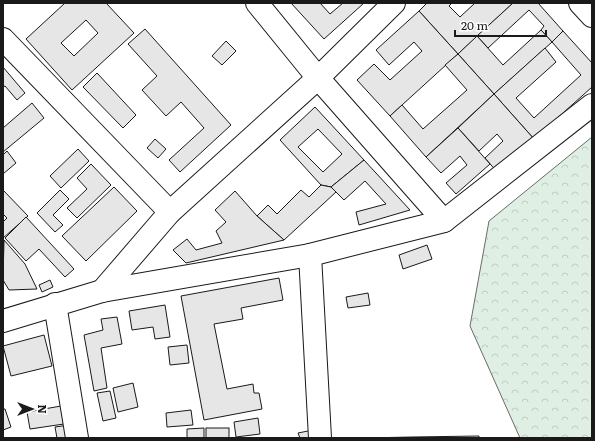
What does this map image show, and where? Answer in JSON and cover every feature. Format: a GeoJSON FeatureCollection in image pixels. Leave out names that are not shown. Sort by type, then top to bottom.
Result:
{"type":"FeatureCollection","features":[{"type":"Feature","properties":{"kind":"street"},"geometry":{"type":"LineString","coordinates":[[257,3],[318,78],[444,221]]}},
{"type":"Feature","properties":{"kind":"street"},"geometry":{"type":"LineString","coordinates":[[102,291],[170,212],[318,78],[394,3]]}},
{"type":"Feature","properties":{"kind":"street"},"geometry":{"type":"LineString","coordinates":[[580,3],[592,16]]}},
{"type":"Feature","properties":{"kind":"street"},"geometry":{"type":"LineString","coordinates":[[3,39],[170,212]]}},
{"type":"Feature","properties":{"kind":"street"},"geometry":{"type":"LineString","coordinates":[[3,321],[102,291],[310,255],[444,221],[592,105]]}},
{"type":"Feature","properties":{"kind":"street"},"geometry":{"type":"LineString","coordinates":[[310,255],[320,438]]}},
{"type":"Feature","properties":{"kind":"street"},"geometry":{"type":"LineString","coordinates":[[55,304],[77,438]]}},
{"type":"Feature","properties":{"kind":"green space"},"geometry":{"type":"Polygon","coordinates":[[[592,137],[592,438],[520,438],[470,326],[489,221],[592,137]]]}},
{"type":"Feature","properties":{"kind":"building"},"geometry":{"type":"Polygon","coordinates":[[[65,3],[106,3],[134,33],[72,90],[26,39],[65,3]],[[86,20],[61,43],[74,56],[98,33],[86,20]]]}},
{"type":"Feature","properties":{"kind":"building"},"geometry":{"type":"Polygon","coordinates":[[[291,3],[320,3],[330,14],[343,3],[364,3],[324,39],[291,3]]]}},
{"type":"Feature","properties":{"kind":"building"},"geometry":{"type":"Polygon","coordinates":[[[427,3],[452,3],[449,6],[460,17],[475,3],[513,3],[458,54],[419,11],[427,3]]]}},
{"type":"Feature","properties":{"kind":"building"},"geometry":{"type":"Polygon","coordinates":[[[513,3],[538,3],[563,31],[552,42],[541,30],[544,26],[529,10],[488,48],[477,36],[513,3]]]}},
{"type":"Feature","properties":{"kind":"building"},"geometry":{"type":"Polygon","coordinates":[[[419,11],[458,54],[390,116],[357,80],[374,64],[390,80],[422,51],[414,42],[389,65],[376,50],[419,11]]]}},
{"type":"Feature","properties":{"kind":"building"},"geometry":{"type":"Polygon","coordinates":[[[145,29],[231,125],[180,172],[169,160],[204,128],[181,102],[166,116],[142,90],[157,76],[128,44],[145,29]]]}},
{"type":"Feature","properties":{"kind":"building"},"geometry":{"type":"Polygon","coordinates":[[[541,30],[552,42],[494,94],[458,54],[477,36],[503,65],[541,30]]]}},
{"type":"Feature","properties":{"kind":"building"},"geometry":{"type":"Polygon","coordinates":[[[563,31],[592,63],[592,87],[534,139],[494,94],[545,48],[556,62],[516,98],[534,118],[581,75],[552,42],[563,31]]]}},
{"type":"Feature","properties":{"kind":"building"},"geometry":{"type":"Polygon","coordinates":[[[226,41],[236,51],[222,65],[212,56],[226,41]]]}},
{"type":"Feature","properties":{"kind":"building"},"geometry":{"type":"Polygon","coordinates":[[[458,54],[494,94],[426,157],[390,116],[402,105],[423,129],[467,90],[445,65],[458,54]]]}},
{"type":"Feature","properties":{"kind":"building"},"geometry":{"type":"Polygon","coordinates":[[[3,67],[25,93],[17,100],[5,86],[3,87],[3,67]]]}},
{"type":"Feature","properties":{"kind":"building"},"geometry":{"type":"Polygon","coordinates":[[[97,73],[136,115],[123,128],[83,87],[97,73]]]}},
{"type":"Feature","properties":{"kind":"building"},"geometry":{"type":"Polygon","coordinates":[[[494,94],[534,139],[498,173],[485,158],[503,141],[497,134],[479,151],[458,128],[494,94]]]}},
{"type":"Feature","properties":{"kind":"building"},"geometry":{"type":"Polygon","coordinates":[[[32,103],[44,118],[3,152],[3,128],[32,103]]]}},
{"type":"Feature","properties":{"kind":"building"},"geometry":{"type":"Polygon","coordinates":[[[315,107],[364,160],[331,187],[321,185],[280,140],[315,107]],[[318,129],[298,147],[323,172],[342,154],[318,129]]]}},
{"type":"Feature","properties":{"kind":"building"},"geometry":{"type":"Polygon","coordinates":[[[458,128],[490,164],[456,194],[446,183],[467,165],[460,156],[441,173],[426,157],[458,128]]]}},
{"type":"Feature","properties":{"kind":"building"},"geometry":{"type":"Polygon","coordinates":[[[155,139],[166,149],[158,158],[147,148],[155,139]]]}},
{"type":"Feature","properties":{"kind":"building"},"geometry":{"type":"Polygon","coordinates":[[[78,149],[89,161],[61,188],[50,176],[78,149]]]}},
{"type":"Feature","properties":{"kind":"building"},"geometry":{"type":"Polygon","coordinates":[[[7,151],[16,163],[3,174],[3,155],[7,151]]]}},
{"type":"Feature","properties":{"kind":"building"},"geometry":{"type":"Polygon","coordinates":[[[364,160],[410,210],[359,225],[356,212],[386,204],[365,181],[344,200],[331,187],[364,160]]]}},
{"type":"Feature","properties":{"kind":"building"},"geometry":{"type":"Polygon","coordinates":[[[91,164],[111,185],[77,218],[67,208],[87,189],[77,178],[91,164]]]}},
{"type":"Feature","properties":{"kind":"building"},"geometry":{"type":"Polygon","coordinates":[[[321,185],[331,187],[336,192],[284,240],[257,216],[268,205],[277,214],[301,190],[309,197],[321,185]]]}},
{"type":"Feature","properties":{"kind":"building"},"geometry":{"type":"Polygon","coordinates":[[[114,187],[137,211],[86,261],[62,236],[114,187]]]}},
{"type":"Feature","properties":{"kind":"building"},"geometry":{"type":"Polygon","coordinates":[[[3,190],[28,216],[3,238],[3,222],[7,218],[3,214],[3,190]]]}},
{"type":"Feature","properties":{"kind":"building"},"geometry":{"type":"Polygon","coordinates":[[[60,190],[69,199],[53,215],[63,225],[55,232],[37,213],[60,190]]]}},
{"type":"Feature","properties":{"kind":"building"},"geometry":{"type":"Polygon","coordinates":[[[235,191],[257,216],[284,240],[186,263],[173,250],[187,239],[196,250],[222,243],[216,231],[226,222],[215,210],[235,191]]]}},
{"type":"Feature","properties":{"kind":"building"},"geometry":{"type":"Polygon","coordinates":[[[26,217],[74,269],[65,277],[39,249],[26,261],[5,238],[26,217]]]}},
{"type":"Feature","properties":{"kind":"building"},"geometry":{"type":"Polygon","coordinates":[[[4,240],[25,264],[37,289],[9,290],[3,280],[4,240]]]}},
{"type":"Feature","properties":{"kind":"building"},"geometry":{"type":"Polygon","coordinates":[[[427,245],[432,259],[403,269],[399,255],[427,245]]]}},
{"type":"Feature","properties":{"kind":"building"},"geometry":{"type":"Polygon","coordinates":[[[279,278],[283,300],[241,308],[243,319],[214,324],[227,389],[253,384],[254,393],[259,393],[262,409],[204,420],[181,296],[279,278]]]}},
{"type":"Feature","properties":{"kind":"building"},"geometry":{"type":"Polygon","coordinates":[[[50,280],[53,287],[42,292],[39,285],[50,280]]]}},
{"type":"Feature","properties":{"kind":"building"},"geometry":{"type":"Polygon","coordinates":[[[368,293],[370,305],[348,308],[346,297],[368,293]]]}},
{"type":"Feature","properties":{"kind":"building"},"geometry":{"type":"Polygon","coordinates":[[[165,305],[170,337],[155,339],[153,327],[132,330],[129,311],[165,305]]]}},
{"type":"Feature","properties":{"kind":"building"},"geometry":{"type":"Polygon","coordinates":[[[117,317],[122,344],[101,348],[107,388],[94,391],[84,335],[103,330],[101,319],[117,317]]]}},
{"type":"Feature","properties":{"kind":"building"},"geometry":{"type":"Polygon","coordinates":[[[44,335],[52,366],[11,376],[3,346],[44,335]]]}},
{"type":"Feature","properties":{"kind":"building"},"geometry":{"type":"Polygon","coordinates":[[[187,345],[189,363],[170,365],[168,347],[187,345]]]}},
{"type":"Feature","properties":{"kind":"building"},"geometry":{"type":"Polygon","coordinates":[[[133,383],[138,407],[118,412],[113,388],[133,383]]]}},
{"type":"Feature","properties":{"kind":"building"},"geometry":{"type":"Polygon","coordinates":[[[110,391],[116,418],[103,421],[97,393],[110,391]]]}},
{"type":"Feature","properties":{"kind":"building"},"geometry":{"type":"Polygon","coordinates":[[[61,406],[64,424],[30,429],[27,412],[61,406]]]}},
{"type":"Feature","properties":{"kind":"building"},"geometry":{"type":"Polygon","coordinates":[[[3,409],[5,409],[11,427],[3,430],[3,409]]]}},
{"type":"Feature","properties":{"kind":"building"},"geometry":{"type":"Polygon","coordinates":[[[191,410],[193,425],[167,427],[166,413],[191,410]]]}},
{"type":"Feature","properties":{"kind":"building"},"geometry":{"type":"Polygon","coordinates":[[[258,418],[260,434],[236,437],[234,422],[258,418]]]}},
{"type":"Feature","properties":{"kind":"building"},"geometry":{"type":"Polygon","coordinates":[[[69,425],[72,438],[57,438],[55,427],[69,425]]]}},
{"type":"Feature","properties":{"kind":"building"},"geometry":{"type":"Polygon","coordinates":[[[204,428],[204,438],[187,438],[187,429],[204,428]]]}},
{"type":"Feature","properties":{"kind":"building"},"geometry":{"type":"Polygon","coordinates":[[[206,428],[229,428],[229,438],[206,438],[206,428]]]}},
{"type":"Feature","properties":{"kind":"building"},"geometry":{"type":"Polygon","coordinates":[[[313,430],[315,438],[300,438],[298,433],[313,430]]]}},
{"type":"Feature","properties":{"kind":"building"},"geometry":{"type":"Polygon","coordinates":[[[479,436],[479,438],[412,438],[412,437],[479,436]]]}},
{"type":"Feature","properties":{"kind":"building"},"geometry":{"type":"Polygon","coordinates":[[[412,437],[412,438],[364,438],[412,437]]]}}]}
